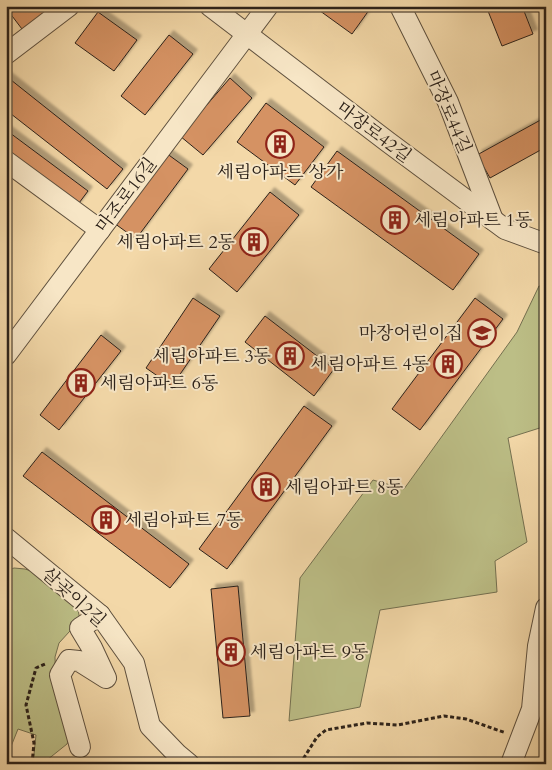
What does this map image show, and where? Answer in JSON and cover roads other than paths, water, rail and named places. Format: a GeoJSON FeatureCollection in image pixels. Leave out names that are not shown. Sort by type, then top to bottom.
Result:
{"type":"FeatureCollection","features":[{"type":"Feature","properties":{"kind":"street"},"geometry":{"type":"LineString","coordinates":[[6,54],[69,6]]}},
{"type":"Feature","properties":{"kind":"street","name":"마장로42길"},"geometry":{"type":"LineString","coordinates":[[210,6],[504,230],[546,244]]}},
{"type":"Feature","properties":{"kind":"street","name":"마조로16길"},"geometry":{"type":"LineString","coordinates":[[6,355],[268,6]]}},
{"type":"Feature","properties":{"kind":"street","name":"마장로44길"},"geometry":{"type":"LineString","coordinates":[[400,6],[448,102],[493,220]]}},
{"type":"Feature","properties":{"kind":"street"},"geometry":{"type":"LineString","coordinates":[[6,161],[100,230]]}},
{"type":"Feature","properties":{"kind":"street","name":"살곶이2길"},"geometry":{"type":"LineString","coordinates":[[6,538],[100,615],[134,663],[150,726],[189,764]]}},
{"type":"Feature","properties":{"kind":"street"},"geometry":{"type":"LineString","coordinates":[[511,764],[532,708],[538,646],[546,608]]}},
{"type":"Feature","properties":{"kind":"street"},"geometry":{"type":"LineString","coordinates":[[80,747],[60,675],[69,660],[79,661],[106,678],[80,628],[100,615]]}},
{"type":"Feature","properties":{"kind":"place","name":"세림아파트 상가"},"geometry":{"type":"Point","coordinates":[280,144]}},
{"type":"Feature","properties":{"kind":"place","name":"세림아파트 1동"},"geometry":{"type":"Point","coordinates":[395,220]}},
{"type":"Feature","properties":{"kind":"place","name":"세림아파트 2동"},"geometry":{"type":"Point","coordinates":[254,242]}},
{"type":"Feature","properties":{"kind":"place","name":"마장어린이집"},"geometry":{"type":"Point","coordinates":[482,333]}},
{"type":"Feature","properties":{"kind":"place","name":"세림아파트 3동"},"geometry":{"type":"Point","coordinates":[290,356]}},
{"type":"Feature","properties":{"kind":"place","name":"세림아파트 4동"},"geometry":{"type":"Point","coordinates":[448,364]}},
{"type":"Feature","properties":{"kind":"place","name":"세림아파트 6동"},"geometry":{"type":"Point","coordinates":[81,383]}},
{"type":"Feature","properties":{"kind":"place","name":"세림아파트 8동"},"geometry":{"type":"Point","coordinates":[266,487]}},
{"type":"Feature","properties":{"kind":"place","name":"세림아파트 7동"},"geometry":{"type":"Point","coordinates":[106,520]}},
{"type":"Feature","properties":{"kind":"place","name":"세림아파트 9동"},"geometry":{"type":"Point","coordinates":[231,652]}}]}
